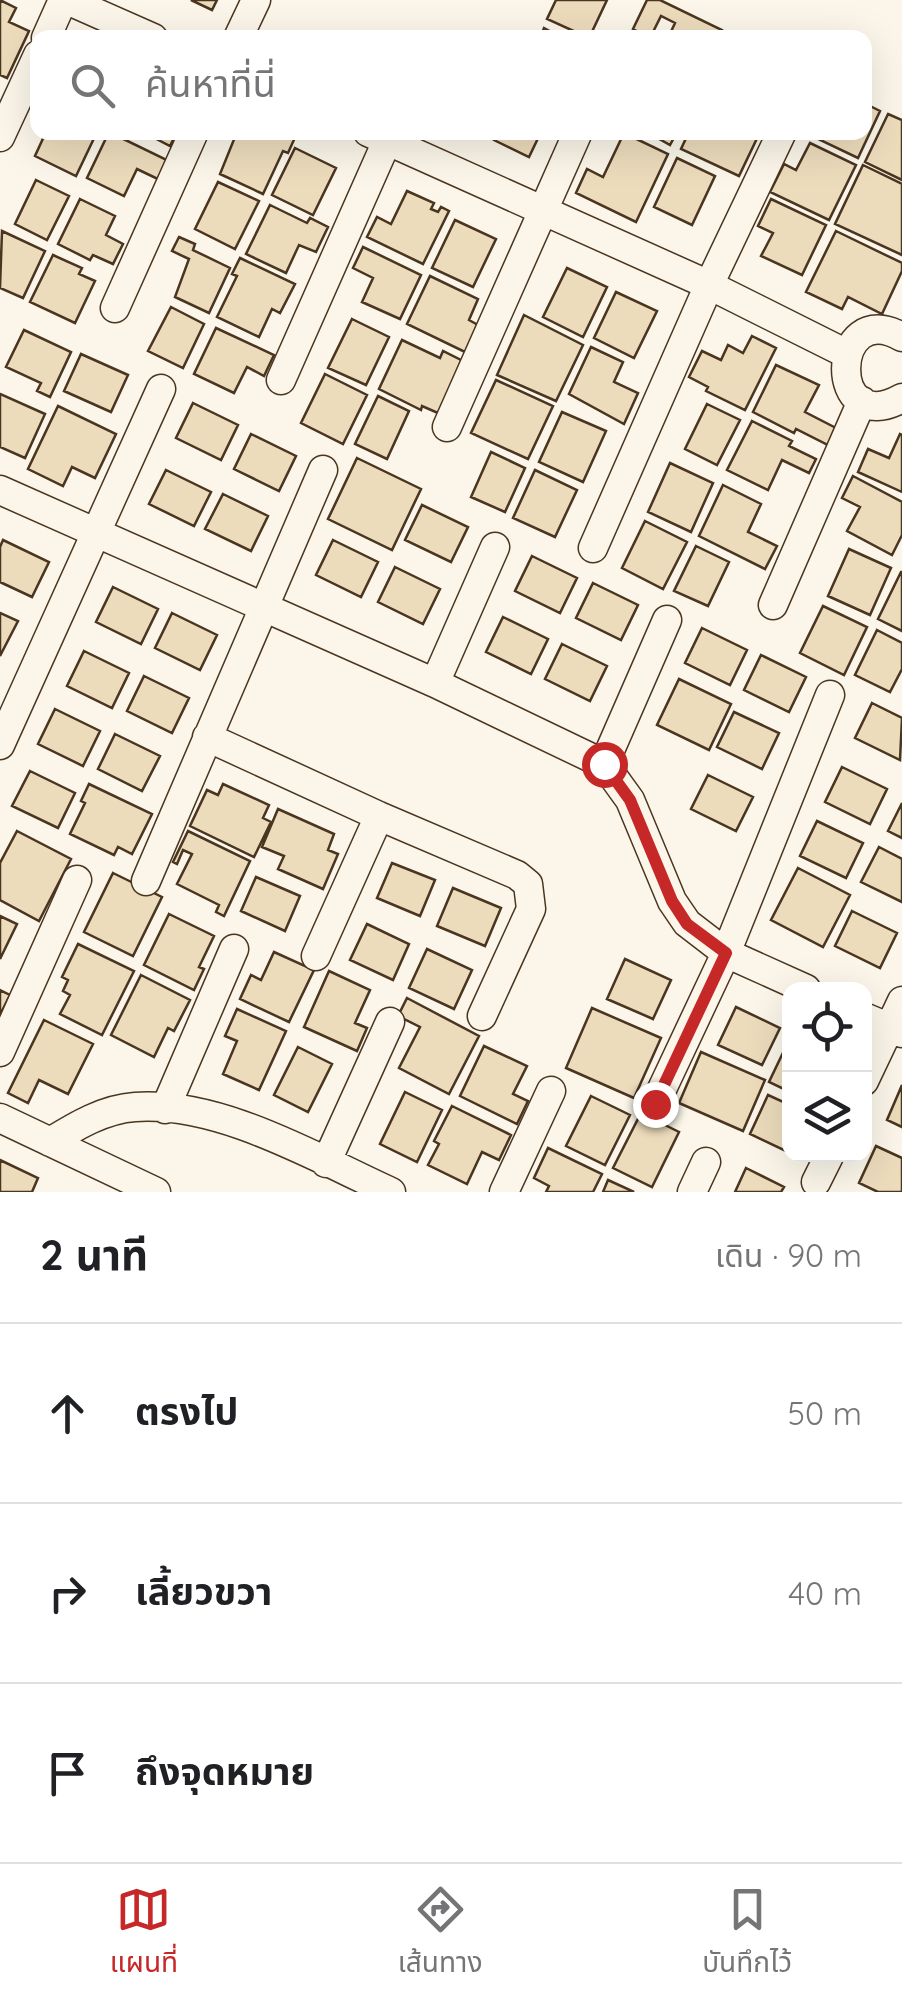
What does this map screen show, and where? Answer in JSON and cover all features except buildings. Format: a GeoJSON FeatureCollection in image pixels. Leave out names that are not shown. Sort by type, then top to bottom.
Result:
{"type":"FeatureCollection","features":[{"type":"Feature","properties":{"kind":"street"},"geometry":{"type":"LineString","coordinates":[[50,30],[65,0],[134,30]]}},
{"type":"Feature","properties":{"kind":"street"},"geometry":{"type":"LineString","coordinates":[[242,30],[256,0]]}},
{"type":"Feature","properties":{"kind":"street"},"geometry":{"type":"LineString","coordinates":[[0,137],[30,72]]}},
{"type":"Feature","properties":{"kind":"street"},"geometry":{"type":"LineString","coordinates":[[115,308],[190,140]]}},
{"type":"Feature","properties":{"kind":"street"},"geometry":{"type":"LineString","coordinates":[[281,380],[377,140]]}},
{"type":"Feature","properties":{"kind":"street"},"geometry":{"type":"LineString","coordinates":[[385,140],[709,285],[846,354]]}},
{"type":"Feature","properties":{"kind":"street"},"geometry":{"type":"LineString","coordinates":[[447,427],[574,140]]}},
{"type":"Feature","properties":{"kind":"street"},"geometry":{"type":"LineString","coordinates":[[593,548],[709,285],[778,140]]}},
{"type":"Feature","properties":{"kind":"street"},"geometry":{"type":"LineString","coordinates":[[900,330],[872,332],[853,344],[846,354],[846,380],[862,401],[880,406],[902,398]]}},
{"type":"Feature","properties":{"kind":"street"},"geometry":{"type":"LineString","coordinates":[[0,744],[162,388]]}},
{"type":"Feature","properties":{"kind":"street"},"geometry":{"type":"LineString","coordinates":[[772,606],[862,401]]}},
{"type":"Feature","properties":{"kind":"street"},"geometry":{"type":"LineString","coordinates":[[146,880],[322,470]]}},
{"type":"Feature","properties":{"kind":"street"},"geometry":{"type":"LineString","coordinates":[[0,490],[434,682],[604,764],[630,800],[687,924],[726,953],[789,982]]}},
{"type":"Feature","properties":{"kind":"street"},"geometry":{"type":"LineString","coordinates":[[434,682],[495,547]]}},
{"type":"Feature","properties":{"kind":"street"},"geometry":{"type":"LineString","coordinates":[[604,764],[667,620]]}},
{"type":"Feature","properties":{"kind":"street"},"geometry":{"type":"LineString","coordinates":[[655,1104],[726,953],[830,695]]}},
{"type":"Feature","properties":{"kind":"street"},"geometry":{"type":"LineString","coordinates":[[206,737],[516,875],[528,884],[531,910],[482,1016]]}},
{"type":"Feature","properties":{"kind":"street"},"geometry":{"type":"LineString","coordinates":[[316,956],[379,816]]}},
{"type":"Feature","properties":{"kind":"street"},"geometry":{"type":"LineString","coordinates":[[0,1052],[77,880]]}},
{"type":"Feature","properties":{"kind":"street"},"geometry":{"type":"LineString","coordinates":[[165,1108],[234,949]]}},
{"type":"Feature","properties":{"kind":"street"},"geometry":{"type":"LineString","coordinates":[[867,1072],[885,1026],[902,1001]]}},
{"type":"Feature","properties":{"kind":"street"},"geometry":{"type":"LineString","coordinates":[[326,1163],[390,1022]]}},
{"type":"Feature","properties":{"kind":"street"},"geometry":{"type":"LineString","coordinates":[[504,1192],[552,1092]]}},
{"type":"Feature","properties":{"kind":"street"},"geometry":{"type":"LineString","coordinates":[[50,1142],[98,1116],[134,1107],[189,1109],[259,1133],[392,1192]]}},
{"type":"Feature","properties":{"kind":"street"},"geometry":{"type":"LineString","coordinates":[[0,1118],[127,1186],[156,1192]]}},
{"type":"Feature","properties":{"kind":"street"},"geometry":{"type":"LineString","coordinates":[[692,1192],[706,1162]]}},
{"type":"Feature","properties":{"kind":"street"},"geometry":{"type":"LineString","coordinates":[[816,1182],[826,1162]]}},
{"type":"Feature","properties":{"kind":"route"},"geometry":{"type":"LineString","coordinates":[[604,764],[630,800],[672,901],[687,924],[726,953],[655,1104]]}}]}
